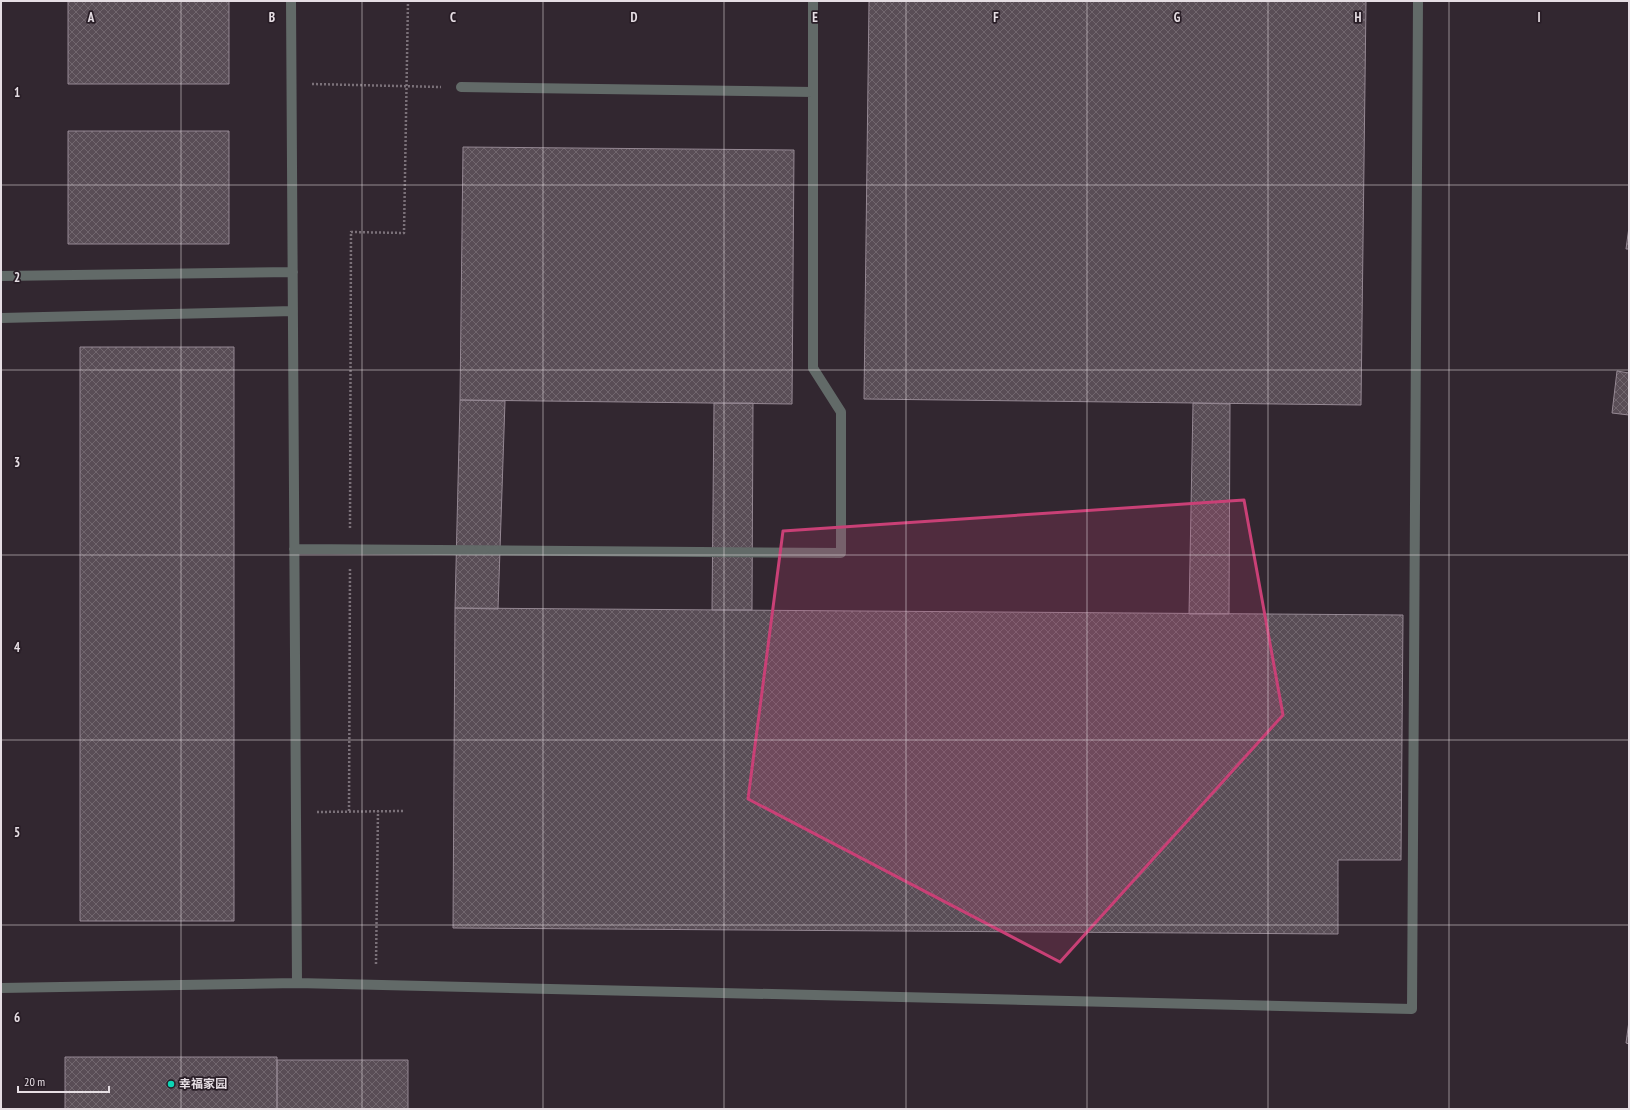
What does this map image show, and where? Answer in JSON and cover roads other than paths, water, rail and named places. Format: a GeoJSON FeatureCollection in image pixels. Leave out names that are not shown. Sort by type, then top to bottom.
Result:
{"type":"FeatureCollection","features":[{"type":"Feature","properties":{"kind":"lane"},"geometry":{"type":"LineString","coordinates":[[291,1],[297,983]]}},
{"type":"Feature","properties":{"kind":"lane"},"geometry":{"type":"LineString","coordinates":[[294,549],[841,553],[841,412],[813,368],[813,1]]}},
{"type":"Feature","properties":{"kind":"lane"},"geometry":{"type":"LineString","coordinates":[[1,988],[297,983],[1412,1009],[1418,1]]}},
{"type":"Feature","properties":{"kind":"lane"},"geometry":{"type":"LineString","coordinates":[[461,87],[813,92]]}},
{"type":"Feature","properties":{"kind":"lane"},"geometry":{"type":"LineString","coordinates":[[1,276],[293,272]]}},
{"type":"Feature","properties":{"kind":"lane"},"geometry":{"type":"LineString","coordinates":[[1,318],[293,311]]}},
{"type":"Feature","properties":{"kind":"place","name":"幸福家园"},"geometry":{"type":"Point","coordinates":[171,1084]}}]}
